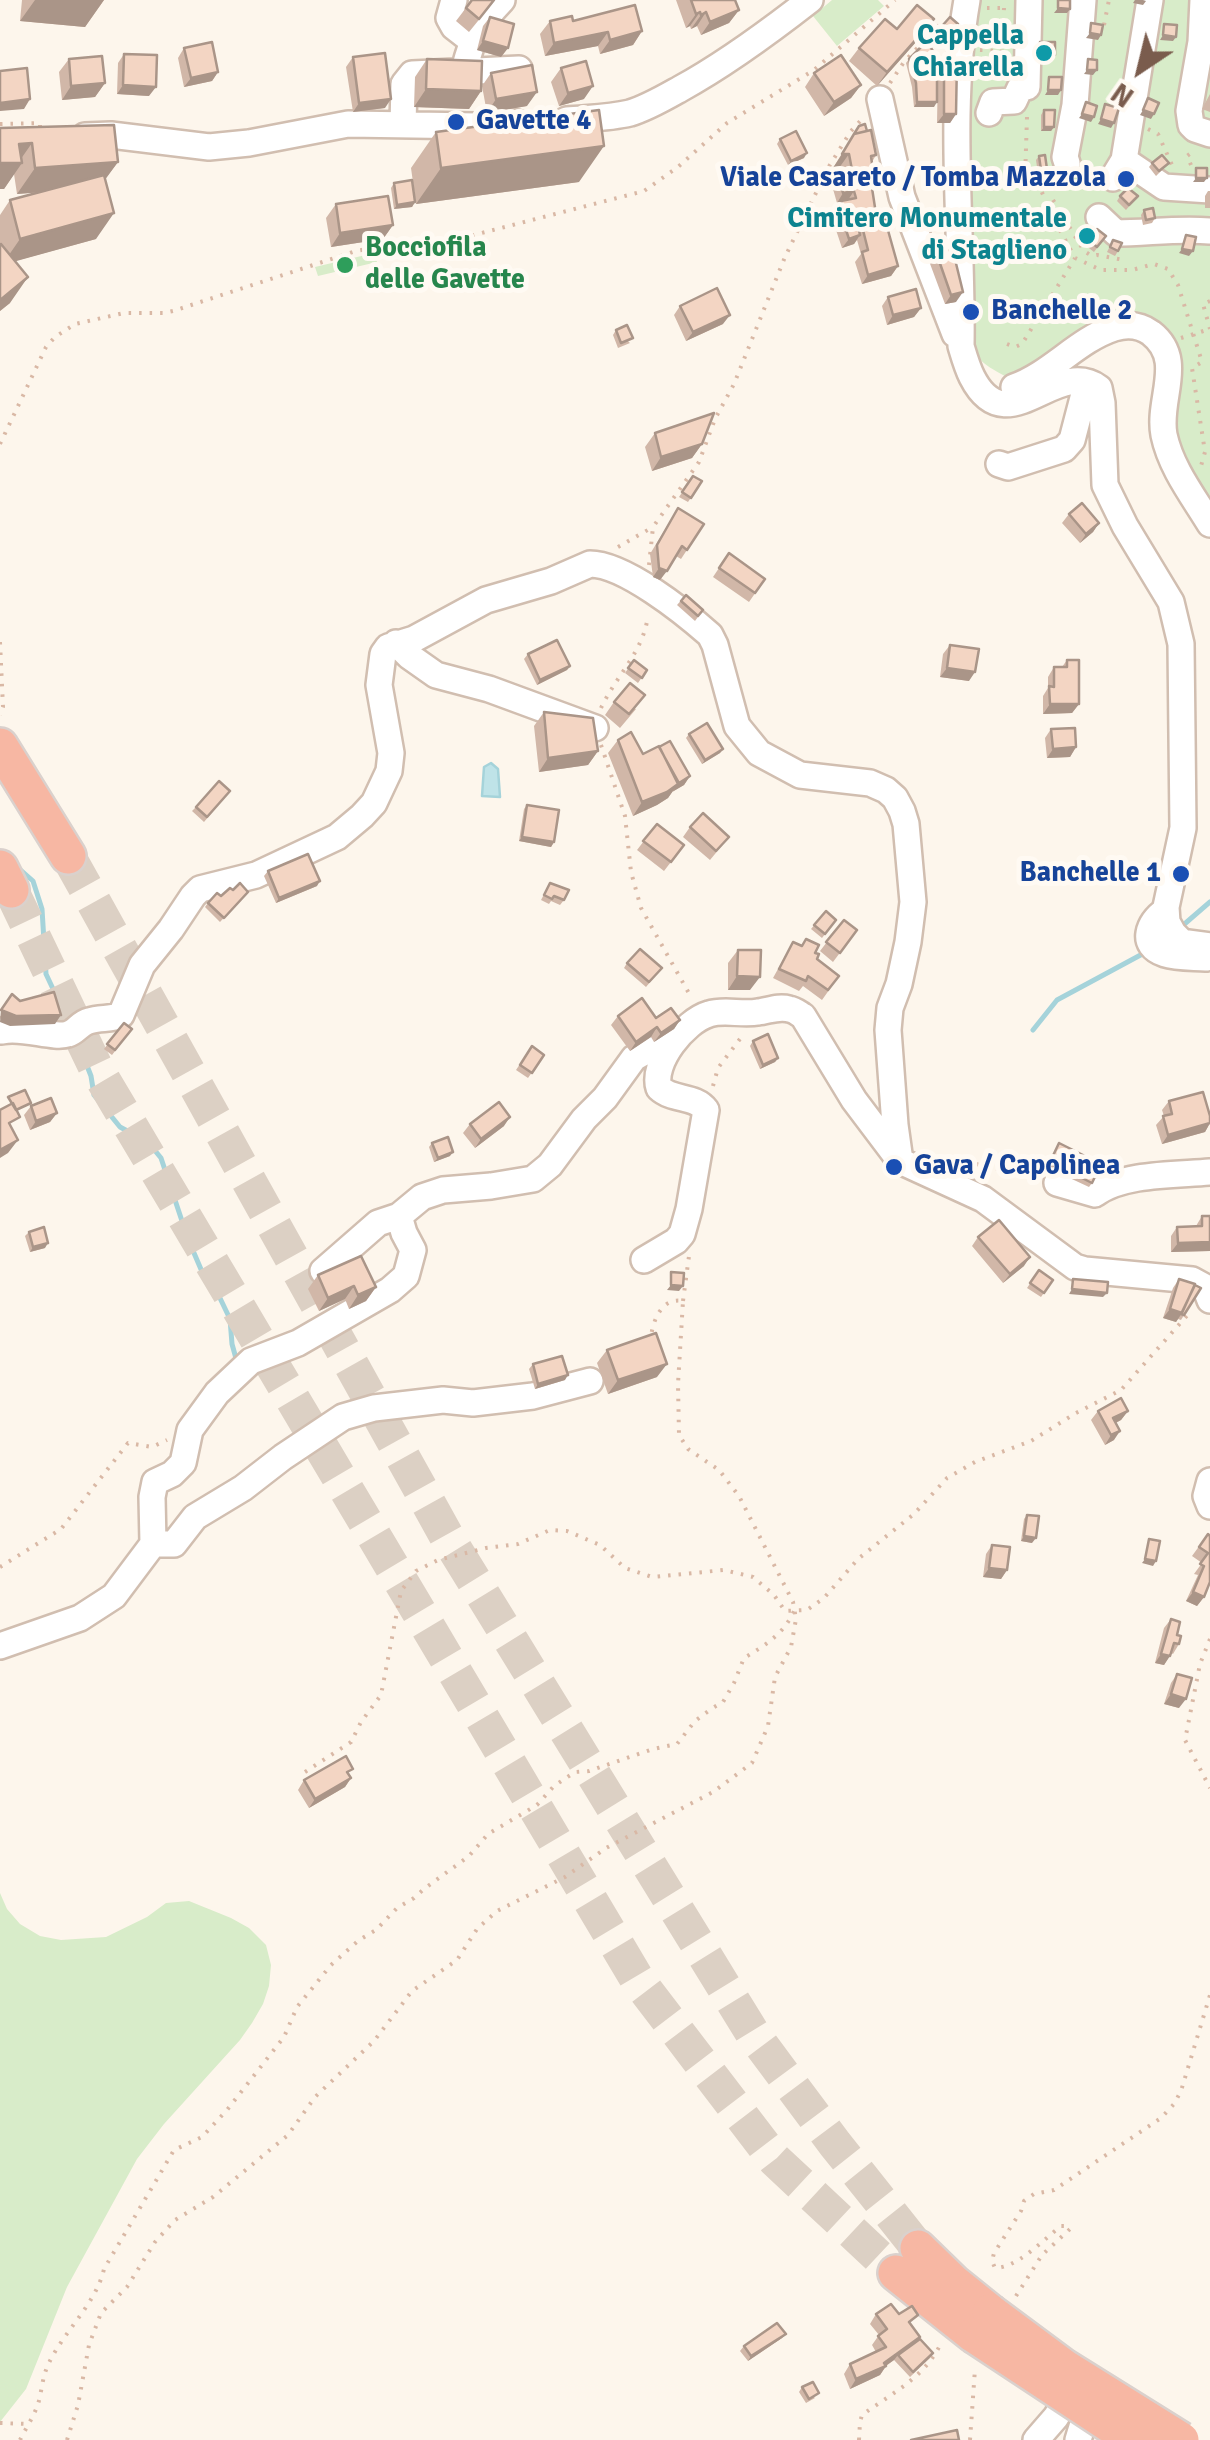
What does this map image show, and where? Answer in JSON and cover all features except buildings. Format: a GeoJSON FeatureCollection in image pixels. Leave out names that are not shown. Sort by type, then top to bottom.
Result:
{"type":"FeatureCollection","features":[{"type":"Feature","properties":{"kind":"highway"},"geometry":{"type":"LineString","coordinates":[[0,746],[68,856]]}},
{"type":"Feature","properties":{"kind":"highway"},"geometry":{"type":"LineString","coordinates":[[907,2261],[1181,2440]]}},
{"type":"Feature","properties":{"kind":"highway"},"geometry":{"type":"LineString","coordinates":[[992,2316],[1133,2440]]}},
{"type":"Feature","properties":{"kind":"street"},"geometry":{"type":"LineString","coordinates":[[454,0],[449,18],[454,28],[472,41]]}},
{"type":"Feature","properties":{"kind":"street"},"geometry":{"type":"LineString","coordinates":[[464,70],[480,23],[502,0]]}},
{"type":"Feature","properties":{"kind":"street"},"geometry":{"type":"LineString","coordinates":[[41,138],[111,135],[209,147],[348,124],[478,126],[633,112],[700,78],[810,0]]}},
{"type":"Feature","properties":{"kind":"street"},"geometry":{"type":"LineString","coordinates":[[1067,163],[1076,106],[1083,0]]}},
{"type":"Feature","properties":{"kind":"street"},"geometry":{"type":"LineString","coordinates":[[1150,0],[1130,122],[1118,169],[1164,188],[1197,183]]}},
{"type":"Feature","properties":{"kind":"street"},"geometry":{"type":"LineString","coordinates":[[1204,0],[1189,111],[1190,124],[1207,136]]}},
{"type":"Feature","properties":{"kind":"street"},"geometry":{"type":"LineString","coordinates":[[975,2],[962,39],[958,116],[961,346],[990,382],[1011,389],[1030,382],[1095,336],[1118,327],[1138,326],[1151,333],[1165,348],[1170,371],[1162,410],[1164,434],[1174,464],[1210,524]]}},
{"type":"Feature","properties":{"kind":"street"},"geometry":{"type":"LineString","coordinates":[[989,113],[993,102],[1014,101],[1020,88],[1016,85],[1015,51],[1020,5]]}},
{"type":"Feature","properties":{"kind":"street"},"geometry":{"type":"LineString","coordinates":[[404,124],[404,84],[412,74],[520,68]]}},
{"type":"Feature","properties":{"kind":"street"},"geometry":{"type":"LineString","coordinates":[[880,100],[912,229],[973,380],[988,397],[1005,404],[1018,404],[1064,382],[1079,387],[1090,381],[1099,388],[1104,486],[1171,602],[1180,633],[1183,828],[1167,922],[1182,942],[1210,946]]}},
{"type":"Feature","properties":{"kind":"street"},"geometry":{"type":"LineString","coordinates":[[1099,217],[1116,232],[1210,231]]}},
{"type":"Feature","properties":{"kind":"street"},"geometry":{"type":"LineString","coordinates":[[999,464],[1008,466],[1064,448],[1072,440],[1079,387]]}},
{"type":"Feature","properties":{"kind":"street"},"geometry":{"type":"LineString","coordinates":[[1079,387],[1087,416],[1088,490]]}},
{"type":"Feature","properties":{"kind":"street"},"geometry":{"type":"LineString","coordinates":[[2,1031],[20,1028],[64,1035],[90,1020],[121,1015],[142,965],[192,896],[200,890],[256,875],[336,837],[374,804],[390,771],[391,753],[380,698],[385,650],[414,639],[486,600],[551,581],[590,564],[614,568],[650,599],[710,635],[737,726],[759,754],[800,775],[870,783],[886,790],[902,811],[913,902],[888,1030],[906,1164]]}},
{"type":"Feature","properties":{"kind":"street"},"geometry":{"type":"LineString","coordinates":[[396,643],[436,675],[489,689],[596,728]]}},
{"type":"Feature","properties":{"kind":"street"},"geometry":{"type":"LineString","coordinates":[[1166,910],[1150,927],[1149,936],[1156,949],[1170,955],[1210,958]]}},
{"type":"Feature","properties":{"kind":"street"},"geometry":{"type":"LineString","coordinates":[[324,1271],[378,1223],[400,1216],[422,1197],[443,1190],[533,1179],[550,1164],[634,1058],[709,1014],[792,1009],[803,1016],[854,1100],[906,1164],[983,1199],[1075,1267],[1192,1280],[1199,1282],[1209,1296]]}},
{"type":"Feature","properties":{"kind":"street"},"geometry":{"type":"LineString","coordinates":[[644,1260],[682,1234],[693,1191],[706,1110],[698,1101],[664,1093],[656,1082],[659,1066],[683,1030]]}},
{"type":"Feature","properties":{"kind":"street"},"geometry":{"type":"LineString","coordinates":[[1057,1184],[1095,1194],[1105,1186],[1148,1177],[1210,1172]]}},
{"type":"Feature","properties":{"kind":"street"},"geometry":{"type":"LineString","coordinates":[[0,1646],[80,1618],[114,1596],[153,1544],[155,1482],[183,1463],[190,1430],[217,1394],[251,1361],[298,1343],[390,1290],[406,1276],[413,1250],[400,1216]]}},
{"type":"Feature","properties":{"kind":"street"},"geometry":{"type":"LineString","coordinates":[[153,1544],[174,1544],[194,1517],[244,1488],[343,1417],[374,1408],[443,1400],[473,1403],[533,1396],[590,1381]]}},
{"type":"Feature","properties":{"kind":"street"},"geometry":{"type":"LineString","coordinates":[[1210,1481],[1206,1496],[1210,1506]]}},
{"type":"Feature","properties":{"kind":"street"},"geometry":{"type":"LineString","coordinates":[[1036,2440],[1056,2417],[1086,2368],[1093,2365],[1100,2370],[1100,2376],[1078,2440]]}},
{"type":"Feature","properties":{"kind":"path"},"geometry":{"type":"LineString","coordinates":[[0,444],[46,347],[75,324],[124,313],[164,313],[356,251],[390,245],[408,252],[644,191],[678,168],[727,122],[814,70],[895,0]]}},
{"type":"Feature","properties":{"kind":"path"},"geometry":{"type":"LineString","coordinates":[[975,2],[986,8],[1020,5],[1015,51],[1025,179],[1040,188]]}},
{"type":"Feature","properties":{"kind":"path"},"geometry":{"type":"LineString","coordinates":[[590,564],[653,527],[699,462],[828,168],[904,62],[945,18]]}},
{"type":"Feature","properties":{"kind":"path"},"geometry":{"type":"LineString","coordinates":[[975,50],[1015,51]]}},
{"type":"Feature","properties":{"kind":"path"},"geometry":{"type":"LineString","coordinates":[[1130,122],[1158,134],[1173,166],[1197,183]]}},
{"type":"Feature","properties":{"kind":"path"},"geometry":{"type":"LineString","coordinates":[[0,124],[40,123],[41,138]]}},
{"type":"Feature","properties":{"kind":"path"},"geometry":{"type":"LineString","coordinates":[[1197,183],[1186,156],[1207,136]]}},
{"type":"Feature","properties":{"kind":"path"},"geometry":{"type":"LineString","coordinates":[[1053,200],[1084,251],[1092,256],[1124,260]]}},
{"type":"Feature","properties":{"kind":"path"},"geometry":{"type":"LineString","coordinates":[[1006,344],[1022,344],[1075,258]]}},
{"type":"Feature","properties":{"kind":"path"},"geometry":{"type":"LineString","coordinates":[[1173,340],[1210,329],[1202,304],[1210,301]]}},
{"type":"Feature","properties":{"kind":"path"},"geometry":{"type":"LineString","coordinates":[[653,527],[647,629],[602,704],[596,728],[625,816],[631,872],[641,908],[688,993],[709,1014]]}},
{"type":"Feature","properties":{"kind":"path"},"geometry":{"type":"LineString","coordinates":[[0,642],[0,715]]}},
{"type":"Feature","properties":{"kind":"path"},"geometry":{"type":"LineString","coordinates":[[706,1110],[718,1068],[771,1010]]}},
{"type":"Feature","properties":{"kind":"path"},"geometry":{"type":"LineString","coordinates":[[906,1164],[940,1156],[1057,1184]]}},
{"type":"Feature","properties":{"kind":"path"},"geometry":{"type":"LineString","coordinates":[[306,1772],[351,1742],[381,1694],[401,1591],[416,1571],[438,1560],[518,1544],[550,1530],[568,1531],[600,1545],[626,1568],[652,1576],[724,1570],[753,1577],[789,1612],[807,1610],[824,1598],[858,1559],[914,1514],[947,1478],[975,1462],[1031,1440],[1121,1390],[1209,1296]]}},
{"type":"Feature","properties":{"kind":"path"},"geometry":{"type":"LineString","coordinates":[[66,2440],[100,2313],[127,2287],[155,2242],[176,2220],[213,2197],[288,2135],[315,2097],[374,2041],[412,1991],[457,1960],[477,1929],[497,1910],[566,1877],[606,1848],[713,1792],[752,1764],[768,1726],[775,1677],[791,1648],[796,1619],[790,1594],[739,1496],[719,1470],[688,1449],[679,1435],[684,1301],[670,1302],[653,1320],[651,1337]]}},
{"type":"Feature","properties":{"kind":"path"},"geometry":{"type":"LineString","coordinates":[[0,1567],[61,1530],[128,1443],[152,1447],[190,1430]]}},
{"type":"Feature","properties":{"kind":"path"},"geometry":{"type":"LineString","coordinates":[[20,2440],[38,2404],[47,2366],[97,2287],[174,2150],[202,2137],[227,2110],[284,2037],[298,2006],[331,1966],[376,1930],[396,1908],[469,1856],[488,1834],[537,1805],[554,1786],[575,1772],[676,1744],[695,1721],[723,1702],[744,1658],[770,1644],[794,1611]]}},
{"type":"Feature","properties":{"kind":"path"},"geometry":{"type":"LineString","coordinates":[[1210,1640],[1200,1664],[1185,1740],[1210,1788]]}},
{"type":"Feature","properties":{"kind":"path"},"geometry":{"type":"LineString","coordinates":[[992,2316],[1070,2229],[1062,2226],[1015,2263],[995,2268],[994,2253],[1024,2202],[1034,2194],[1054,2190],[1161,2118],[1174,2104],[1210,1995]]}},
{"type":"Feature","properties":{"kind":"path"},"geometry":{"type":"LineString","coordinates":[[859,2440],[862,2415],[917,2375],[941,2345],[939,2336]]}},
{"type":"Feature","properties":{"kind":"path"},"geometry":{"type":"LineString","coordinates":[[0,2423],[28,2424]]}},
{"type":"Feature","properties":{"kind":"green space"},"geometry":{"type":"Polygon","coordinates":[[[832,0],[878,0],[884,6],[837,46],[813,16],[832,0]]]}},
{"type":"Feature","properties":{"kind":"green space","name":"Cimitero Monumentale di Staglieno"},"geometry":{"type":"Polygon","coordinates":[[[972,0],[1210,0],[1210,516],[1184,472],[1149,326],[1013,380],[986,365],[971,346],[965,325],[972,0]]]}},
{"type":"Feature","properties":{"kind":"green space","name":"Bocciofila delle Gavette"},"geometry":{"type":"Polygon","coordinates":[[[374,253],[377,262],[318,276],[315,267],[374,253]]]}},
{"type":"Feature","properties":{"kind":"green space"},"geometry":{"type":"Polygon","coordinates":[[[0,1893],[20,1924],[40,1936],[61,1940],[106,1937],[166,1903],[189,1901],[249,1928],[266,1945],[271,1965],[269,1986],[252,2023],[137,2159],[67,2287],[26,2389],[0,2422],[0,1893]]]}},
{"type":"Feature","properties":{"kind":"water"},"geometry":{"type":"Polygon","coordinates":[[[491,763],[498,769],[500,797],[482,796],[484,767],[491,763]]]}},
{"type":"Feature","properties":{"kind":"waterway"},"geometry":{"type":"LineString","coordinates":[[16,866],[33,881],[42,909],[46,974],[70,1025]]}},
{"type":"Feature","properties":{"kind":"waterway"},"geometry":{"type":"LineString","coordinates":[[1181,927],[1210,902]]}},
{"type":"Feature","properties":{"kind":"waterway"},"geometry":{"type":"LineString","coordinates":[[1033,1030],[1057,1000],[1148,951]]}},
{"type":"Feature","properties":{"kind":"waterway"},"geometry":{"type":"LineString","coordinates":[[77,1040],[94,1095],[120,1127],[148,1142],[161,1158],[188,1239],[206,1281],[230,1319],[237,1362]]}},
{"type":"Feature","properties":{"kind":"tunnel"},"geometry":{"type":"LineString","coordinates":[[68,856],[446,1535],[753,2034],[918,2248]]}},
{"type":"Feature","properties":{"kind":"tunnel"},"geometry":{"type":"LineString","coordinates":[[11,890],[96,1068],[637,1979],[775,2160],[896,2273]]}},
{"type":"Feature","properties":{"kind":"place","name":"Cappella Chiarella"},"geometry":{"type":"Point","coordinates":[1044,53]}},
{"type":"Feature","properties":{"kind":"place","name":"Gavette 4"},"geometry":{"type":"Point","coordinates":[456,122]}},
{"type":"Feature","properties":{"kind":"place","name":"Viale Casareto / Tomba Mazzola"},"geometry":{"type":"Point","coordinates":[1126,179]}},
{"type":"Feature","properties":{"kind":"place","name":"Cimitero Monumentale di Staglieno"},"geometry":{"type":"Point","coordinates":[1087,236]}},
{"type":"Feature","properties":{"kind":"place","name":"Bocciofila delle Gavette"},"geometry":{"type":"Point","coordinates":[345,265]}},
{"type":"Feature","properties":{"kind":"place","name":"Banchelle 2"},"geometry":{"type":"Point","coordinates":[971,312]}},
{"type":"Feature","properties":{"kind":"place","name":"Banchelle 1"},"geometry":{"type":"Point","coordinates":[1181,874]}},
{"type":"Feature","properties":{"kind":"place","name":"Gava / Capolinea"},"geometry":{"type":"Point","coordinates":[894,1167]}}]}
